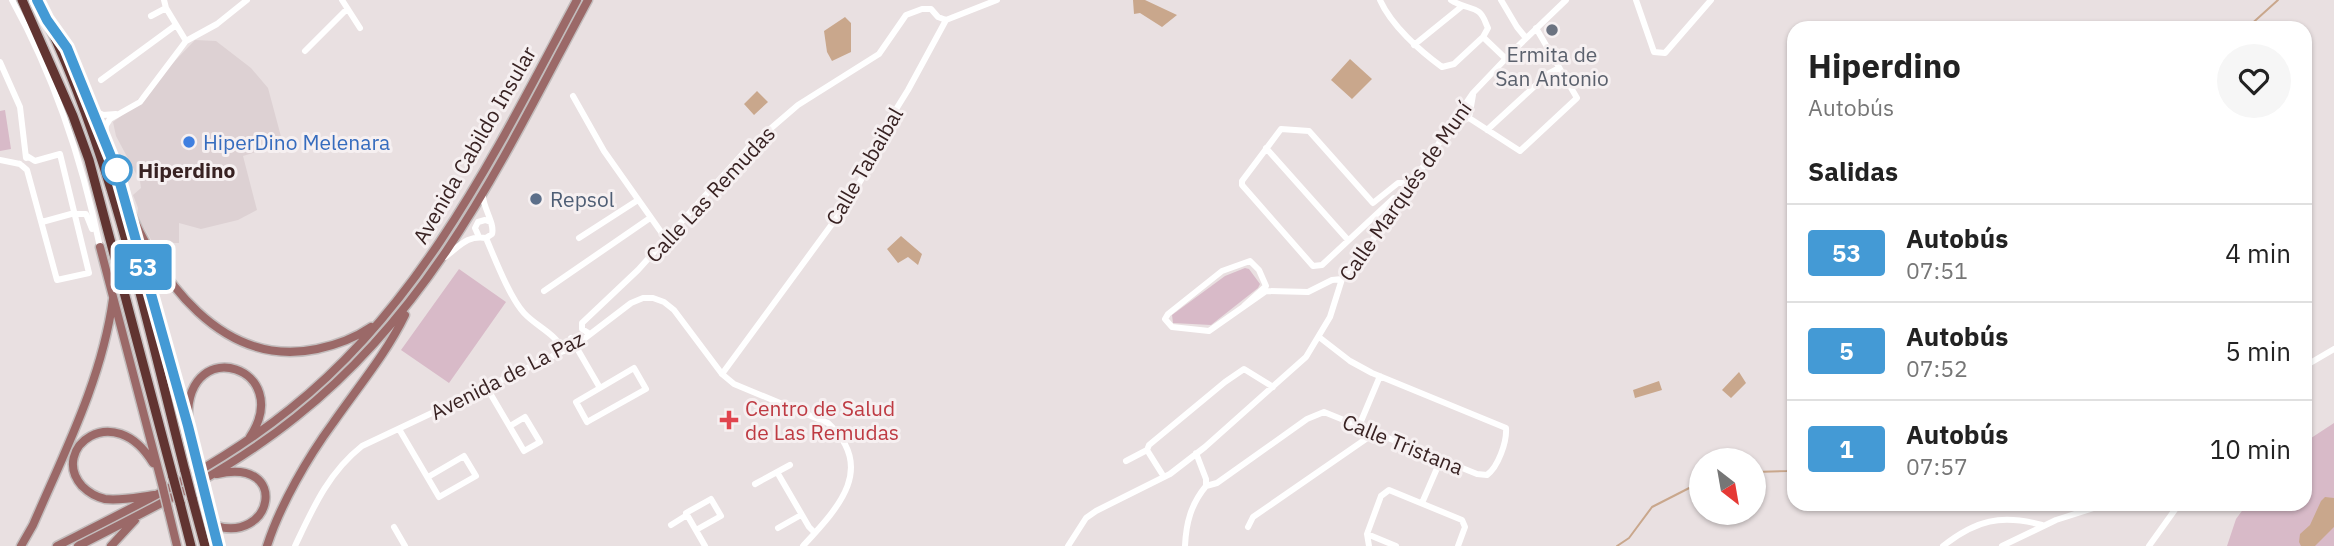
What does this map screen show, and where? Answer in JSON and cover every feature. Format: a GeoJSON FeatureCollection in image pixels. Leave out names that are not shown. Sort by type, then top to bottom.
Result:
{"type":"FeatureCollection","features":[{"type":"Feature","properties":{"kind":"highway"},"geometry":{"type":"LineString","coordinates":[[22,0],[63,90],[89,160],[191,546]]}},
{"type":"Feature","properties":{"kind":"highway"},"geometry":{"type":"LineString","coordinates":[[37,0],[85,111],[106,172],[205,546]]}},
{"type":"Feature","properties":{"kind":"highway"},"geometry":{"type":"LineString","coordinates":[[47,20],[67,48],[105,139]]}},
{"type":"Feature","properties":{"kind":"main road","name":"Avenida Cabildo Insular"},"geometry":{"type":"LineString","coordinates":[[57,546],[164,483],[247,440],[290,409],[327,377],[393,307],[439,244],[482,176],[577,0]]}},
{"type":"Feature","properties":{"kind":"main road","name":"Avenida Cabildo Insular"},"geometry":{"type":"LineString","coordinates":[[78,546],[211,475],[263,442],[310,405],[358,361],[410,303],[445,257],[483,197],[588,0]]}},
{"type":"Feature","properties":{"kind":"main road"},"geometry":{"type":"LineString","coordinates":[[105,139],[188,426],[218,546]]}},
{"type":"Feature","properties":{"kind":"main road"},"geometry":{"type":"LineString","coordinates":[[125,202],[143,240],[166,275],[204,317],[235,340],[256,348],[279,352],[307,351],[338,343],[366,331],[393,307]]}},
{"type":"Feature","properties":{"kind":"main road"},"geometry":{"type":"LineString","coordinates":[[100,247],[164,483],[177,546]]}},
{"type":"Feature","properties":{"kind":"main road"},"geometry":{"type":"LineString","coordinates":[[21,546],[33,525],[97,373],[109,333],[113,299]]}},
{"type":"Feature","properties":{"kind":"main road"},"geometry":{"type":"LineString","coordinates":[[267,546],[300,477],[331,425],[390,343],[410,303]]}},
{"type":"Feature","properties":{"kind":"main road"},"geometry":{"type":"LineString","coordinates":[[188,426],[190,393],[195,385],[211,370],[234,367],[252,378],[260,395],[258,419],[247,440]]}},
{"type":"Feature","properties":{"kind":"main road"},"geometry":{"type":"LineString","coordinates":[[105,431],[119,432],[139,444],[164,483],[153,495],[128,499],[99,497],[80,483],[73,471],[77,449],[92,435],[105,431]]}},
{"type":"Feature","properties":{"kind":"main road"},"geometry":{"type":"LineString","coordinates":[[211,475],[234,471],[248,475],[262,489],[267,509],[261,523],[243,534],[229,534],[213,525]]}},
{"type":"Feature","properties":{"kind":"main road"},"geometry":{"type":"LineString","coordinates":[[111,546],[142,513]]}},
{"type":"Feature","properties":{"kind":"street"},"geometry":{"type":"LineString","coordinates":[[12,0],[47,71],[72,135],[90,197],[100,247]]}},
{"type":"Feature","properties":{"kind":"street"},"geometry":{"type":"LineString","coordinates":[[105,139],[106,125],[110,119],[140,102],[186,41],[217,24],[247,0]]}},
{"type":"Feature","properties":{"kind":"street"},"geometry":{"type":"LineString","coordinates":[[342,0],[360,28]]}},
{"type":"Feature","properties":{"kind":"street"},"geometry":{"type":"LineString","coordinates":[[946,20],[997,0]]}},
{"type":"Feature","properties":{"kind":"street"},"geometry":{"type":"LineString","coordinates":[[1380,0],[1383,8],[1414,45],[1442,67],[1454,64],[1483,37],[1488,28],[1477,10],[1461,7],[1451,0]]}},
{"type":"Feature","properties":{"kind":"street"},"geometry":{"type":"LineString","coordinates":[[1502,0],[1526,38]]}},
{"type":"Feature","properties":{"kind":"street","name":"Calle Marqués de Muní"},"geometry":{"type":"LineString","coordinates":[[1068,546],[1086,518],[1164,477],[1196,453],[1306,356],[1330,317],[1342,279],[1402,199],[1473,93],[1566,0]]}},
{"type":"Feature","properties":{"kind":"street"},"geometry":{"type":"LineString","coordinates":[[1636,0],[1654,51],[1665,53],[1712,0]]}},
{"type":"Feature","properties":{"kind":"street"},"geometry":{"type":"LineString","coordinates":[[151,16],[165,4],[186,41]]}},
{"type":"Feature","properties":{"kind":"street"},"geometry":{"type":"LineString","coordinates":[[1414,45],[1461,7]]}},
{"type":"Feature","properties":{"kind":"street"},"geometry":{"type":"LineString","coordinates":[[305,51],[347,9]]}},
{"type":"Feature","properties":{"kind":"street","name":"Calle Las Remudas"},"geometry":{"type":"LineString","coordinates":[[571,338],[582,329],[582,323],[638,271],[748,148],[798,105],[879,54],[906,15],[922,9],[931,9],[938,17],[946,20]]}},
{"type":"Feature","properties":{"kind":"street","name":"Calle Tabaibal"},"geometry":{"type":"LineString","coordinates":[[722,374],[846,205],[890,119],[946,20]]}},
{"type":"Feature","properties":{"kind":"street"},"geometry":{"type":"LineString","coordinates":[[102,80],[176,25]]}},
{"type":"Feature","properties":{"kind":"street"},"geometry":{"type":"LineString","coordinates":[[1469,118],[1520,151],[1577,98],[1536,29]]}},
{"type":"Feature","properties":{"kind":"street"},"geometry":{"type":"LineString","coordinates":[[1483,37],[1506,58]]}},
{"type":"Feature","properties":{"kind":"street"},"geometry":{"type":"LineString","coordinates":[[0,62],[20,107],[27,156],[20,164]]}},
{"type":"Feature","properties":{"kind":"street"},"geometry":{"type":"LineString","coordinates":[[1487,130],[1548,74],[1559,68]]}},
{"type":"Feature","properties":{"kind":"street"},"geometry":{"type":"LineString","coordinates":[[1469,118],[1473,93]]}},
{"type":"Feature","properties":{"kind":"street"},"geometry":{"type":"LineString","coordinates":[[573,96],[604,151],[666,239]]}},
{"type":"Feature","properties":{"kind":"street"},"geometry":{"type":"LineString","coordinates":[[93,110],[103,115],[121,113]]}},
{"type":"Feature","properties":{"kind":"street"},"geometry":{"type":"LineString","coordinates":[[1453,124],[1469,118]]}},
{"type":"Feature","properties":{"kind":"street"},"geometry":{"type":"LineString","coordinates":[[1379,211],[1309,131],[1282,129],[1242,181],[1242,186],[1313,266],[1322,265],[1394,198],[1402,199]]}},
{"type":"Feature","properties":{"kind":"street"},"geometry":{"type":"LineString","coordinates":[[1266,148],[1348,240]]}},
{"type":"Feature","properties":{"kind":"street"},"geometry":{"type":"LineString","coordinates":[[0,160],[20,164],[27,170],[57,280],[89,272],[60,154],[35,161],[27,170]]}},
{"type":"Feature","properties":{"kind":"street"},"geometry":{"type":"LineString","coordinates":[[27,156],[35,161]]}},
{"type":"Feature","properties":{"kind":"street"},"geometry":{"type":"LineString","coordinates":[[1373,203],[1398,183],[1413,183]]}},
{"type":"Feature","properties":{"kind":"street"},"geometry":{"type":"LineString","coordinates":[[445,257],[468,239],[482,238],[494,231],[484,207],[483,197]]}},
{"type":"Feature","properties":{"kind":"street"},"geometry":{"type":"LineString","coordinates":[[579,238],[638,200]]}},
{"type":"Feature","properties":{"kind":"street"},"geometry":{"type":"LineString","coordinates":[[42,222],[86,214],[100,247]]}},
{"type":"Feature","properties":{"kind":"street"},"geometry":{"type":"LineString","coordinates":[[544,291],[650,218]]}},
{"type":"Feature","properties":{"kind":"street"},"geometry":{"type":"LineString","coordinates":[[491,222],[478,222],[475,228],[522,311],[558,339],[564,351]]}},
{"type":"Feature","properties":{"kind":"street"},"geometry":{"type":"LineString","coordinates":[[1296,292],[1272,284],[1252,262],[1247,261],[1222,271],[1165,319],[1172,327],[1209,331],[1269,290],[1296,292],[1308,292],[1332,280],[1342,279]]}},
{"type":"Feature","properties":{"kind":"street"},"geometry":{"type":"LineString","coordinates":[[1244,306],[1266,286],[1259,270]]}},
{"type":"Feature","properties":{"kind":"street","name":"Avenida de La Paz"},"geometry":{"type":"LineString","coordinates":[[295,546],[329,479],[362,446],[576,345],[632,303],[643,298],[653,298],[674,310],[722,374],[734,384],[828,423],[846,445],[852,461],[851,479],[841,498],[803,546]]}},
{"type":"Feature","properties":{"kind":"street"},"geometry":{"type":"LineString","coordinates":[[582,329],[590,334]]}},
{"type":"Feature","properties":{"kind":"street"},"geometry":{"type":"LineString","coordinates":[[1319,337],[1350,361],[1380,376],[1359,426]]}},
{"type":"Feature","properties":{"kind":"street"},"geometry":{"type":"LineString","coordinates":[[558,339],[571,338],[600,388]]}},
{"type":"Feature","properties":{"kind":"street"},"geometry":{"type":"LineString","coordinates":[[2312,362],[2334,349]]}},
{"type":"Feature","properties":{"kind":"street"},"geometry":{"type":"LineString","coordinates":[[634,368],[646,388],[587,422],[576,402],[600,388],[634,368]]}},
{"type":"Feature","properties":{"kind":"street"},"geometry":{"type":"LineString","coordinates":[[1126,461],[1147,450],[1225,382],[1244,369],[1273,387]]}},
{"type":"Feature","properties":{"kind":"street","name":"Calle Tristana"},"geometry":{"type":"LineString","coordinates":[[1206,486],[1217,483],[1307,419],[1324,412],[1477,474],[1487,475],[1492,471],[1507,437],[1506,428],[1380,376]]}},
{"type":"Feature","properties":{"kind":"street"},"geometry":{"type":"LineString","coordinates":[[487,388],[524,451],[540,442],[525,417],[510,426]]}},
{"type":"Feature","properties":{"kind":"street"},"geometry":{"type":"LineString","coordinates":[[399,429],[439,497],[476,476],[464,456],[428,477]]}},
{"type":"Feature","properties":{"kind":"street"},"geometry":{"type":"LineString","coordinates":[[1248,527],[1253,517],[1376,432]]}},
{"type":"Feature","properties":{"kind":"street"},"geometry":{"type":"LineString","coordinates":[[1147,450],[1164,477]]}},
{"type":"Feature","properties":{"kind":"street"},"geometry":{"type":"LineString","coordinates":[[1185,546],[1186,523],[1206,486],[1196,453]]}},
{"type":"Feature","properties":{"kind":"street"},"geometry":{"type":"LineString","coordinates":[[1422,503],[1441,459]]}},
{"type":"Feature","properties":{"kind":"street"},"geometry":{"type":"LineString","coordinates":[[755,484],[790,464]]}},
{"type":"Feature","properties":{"kind":"street"},"geometry":{"type":"LineString","coordinates":[[776,472],[815,533]]}},
{"type":"Feature","properties":{"kind":"street"},"geometry":{"type":"LineString","coordinates":[[1369,546],[1367,534],[1381,496],[1389,490],[1462,520],[1465,527],[1458,546]]}},
{"type":"Feature","properties":{"kind":"street"},"geometry":{"type":"LineString","coordinates":[[671,524],[710,499],[720,516],[696,530]]}},
{"type":"Feature","properties":{"kind":"street"},"geometry":{"type":"LineString","coordinates":[[2002,546],[2042,526],[2086,511]]}},
{"type":"Feature","properties":{"kind":"street"},"geometry":{"type":"LineString","coordinates":[[2149,546],[2174,511]]}},
{"type":"Feature","properties":{"kind":"street"},"geometry":{"type":"LineString","coordinates":[[778,528],[801,514]]}},
{"type":"Feature","properties":{"kind":"street"},"geometry":{"type":"LineString","coordinates":[[687,516],[705,546]]}},
{"type":"Feature","properties":{"kind":"street"},"geometry":{"type":"LineString","coordinates":[[1942,546],[1961,532],[1989,521],[2021,519],[2042,526]]}},
{"type":"Feature","properties":{"kind":"street"},"geometry":{"type":"LineString","coordinates":[[394,527],[405,546]]}},
{"type":"Feature","properties":{"kind":"street"},"geometry":{"type":"LineString","coordinates":[[1367,534],[1396,546]]}},
{"type":"Feature","properties":{"kind":"shaded area"},"geometry":{"type":"Polygon","coordinates":[[[1133,0],[1145,0],[1177,15],[1162,27],[1140,13],[1134,14],[1133,0]]]}},
{"type":"Feature","properties":{"kind":"shaded area"},"geometry":{"type":"Polygon","coordinates":[[[845,17],[851,23],[851,52],[832,61],[827,52],[824,31],[845,17]]]}},
{"type":"Feature","properties":{"kind":"shaded area"},"geometry":{"type":"Polygon","coordinates":[[[195,40],[216,41],[251,68],[268,88],[283,144],[243,156],[257,210],[238,220],[201,229],[179,223],[179,243],[153,243],[137,216],[138,208],[133,195],[141,188],[140,181],[116,136],[113,122],[124,114],[195,40]]]}},
{"type":"Feature","properties":{"kind":"shaded area"},"geometry":{"type":"Polygon","coordinates":[[[1350,59],[1372,79],[1352,99],[1331,80],[1350,59]]]}},
{"type":"Feature","properties":{"kind":"shaded area"},"geometry":{"type":"Polygon","coordinates":[[[757,91],[768,102],[754,115],[744,104],[757,91]]]}},
{"type":"Feature","properties":{"kind":"shaded area"},"geometry":{"type":"Polygon","coordinates":[[[5,110],[11,149],[0,151],[0,111],[5,110]]]}},
{"type":"Feature","properties":{"kind":"shaded area"},"geometry":{"type":"Polygon","coordinates":[[[901,236],[922,254],[918,265],[908,257],[898,263],[887,249],[901,236]]]}},
{"type":"Feature","properties":{"kind":"shaded area"},"geometry":{"type":"Polygon","coordinates":[[[459,269],[506,302],[449,383],[401,350],[459,269]]]}},
{"type":"Feature","properties":{"kind":"shaded area"},"geometry":{"type":"Polygon","coordinates":[[[1249,269],[1260,284],[1258,288],[1211,325],[1173,323],[1172,315],[1225,276],[1249,269]]]}},
{"type":"Feature","properties":{"kind":"shaded area"},"geometry":{"type":"Polygon","coordinates":[[[1739,372],[1746,383],[1731,398],[1722,390],[1739,372]]]}},
{"type":"Feature","properties":{"kind":"shaded area"},"geometry":{"type":"Polygon","coordinates":[[[1659,381],[1662,390],[1635,398],[1633,390],[1659,381]]]}},
{"type":"Feature","properties":{"kind":"shaded area"},"geometry":{"type":"Polygon","coordinates":[[[2334,423],[2334,546],[2227,546],[2236,519],[2242,511],[2312,511],[2312,437],[2334,423]]]}},
{"type":"Feature","properties":{"kind":"shaded area"},"geometry":{"type":"Polygon","coordinates":[[[2325,497],[2334,498],[2334,527],[2315,546],[2301,546],[2300,534],[2310,525],[2325,497]]]}},
{"type":"Feature","properties":{"kind":"waterway"},"geometry":{"type":"LineString","coordinates":[[2255,21],[2278,0]]}},
{"type":"Feature","properties":{"kind":"waterway"},"geometry":{"type":"LineString","coordinates":[[1766,472],[1787,471]]}},
{"type":"Feature","properties":{"kind":"waterway"},"geometry":{"type":"LineString","coordinates":[[1617,546],[1629,538],[1652,507],[1689,488]]}},
{"type":"Feature","properties":{"kind":"bus line","name":"53"},"geometry":{"type":"LineString","coordinates":[[37,0],[47,20],[67,48],[116,169],[188,426],[218,546]]}},
{"type":"Feature","properties":{"kind":"place","name":"Ermita de San Antonio"},"geometry":{"type":"Point","coordinates":[1552,30]}},
{"type":"Feature","properties":{"kind":"place","name":"HiperDino Melenara"},"geometry":{"type":"Point","coordinates":[189,142]}},
{"type":"Feature","properties":{"kind":"place","name":"Hiperdino"},"geometry":{"type":"Point","coordinates":[117,170]}},
{"type":"Feature","properties":{"kind":"place","name":"Repsol"},"geometry":{"type":"Point","coordinates":[536,199]}},
{"type":"Feature","properties":{"kind":"place","name":"Centro de Salud de Las Remudas"},"geometry":{"type":"Point","coordinates":[729,420]}}]}
